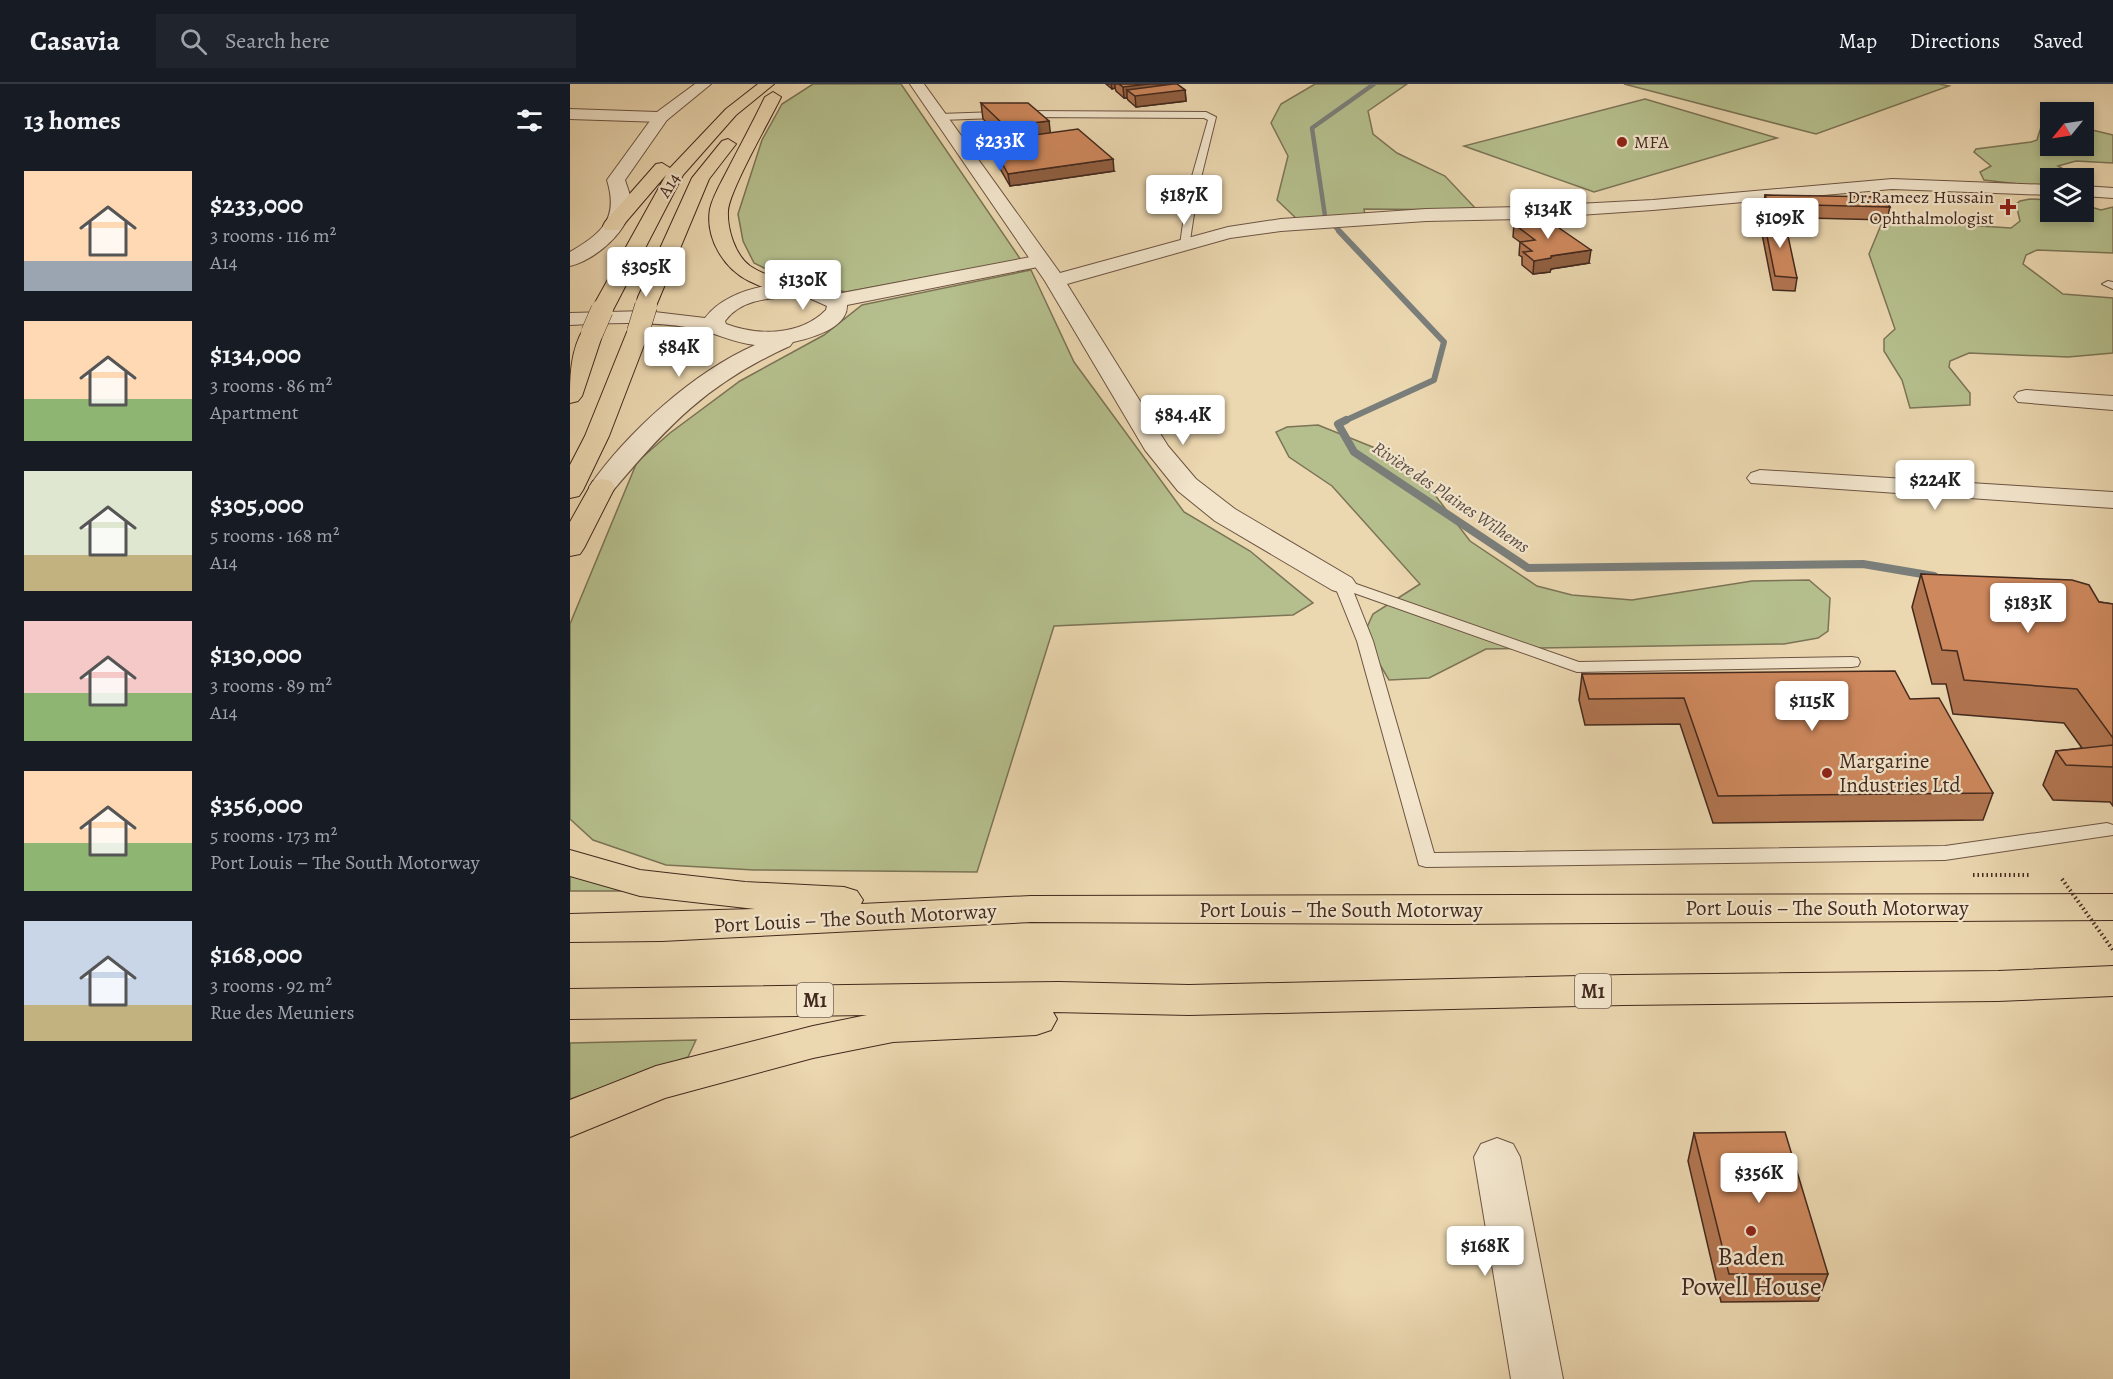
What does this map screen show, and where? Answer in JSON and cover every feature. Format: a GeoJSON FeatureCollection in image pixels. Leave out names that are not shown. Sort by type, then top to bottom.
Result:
{"type":"FeatureCollection","features":[{"type":"Feature","properties":{"kind":"main road","name":"A14"},"geometry":{"type":"LineString","coordinates":[[570,396],[602,310],[675,173],[731,112],[775,89]]}},
{"type":"Feature","properties":{"kind":"main road","name":"A14"},"geometry":{"type":"LineString","coordinates":[[570,490],[597,436],[639,332],[648,297],[701,178],[746,119],[775,89]]}},
{"type":"Feature","properties":{"kind":"main road"},"geometry":{"type":"LineString","coordinates":[[775,89],[719,210],[723,237],[732,259],[743,270],[772,284],[804,291]]}},
{"type":"Feature","properties":{"kind":"main road"},"geometry":{"type":"LineString","coordinates":[[612,225],[693,135],[731,112]]}},
{"type":"Feature","properties":{"kind":"main road"},"geometry":{"type":"LineString","coordinates":[[570,532],[602,487]]}},
{"type":"Feature","properties":{"kind":"main road"},"geometry":{"type":"LineString","coordinates":[[570,548],[602,487]]}},
{"type":"Feature","properties":{"kind":"main road"},"geometry":{"type":"LineString","coordinates":[[570,863],[640,883],[745,895],[1031,909]]}},
{"type":"Feature","properties":{"kind":"main road","name":"Port Louis – The South Motorway"},"geometry":{"type":"LineString","coordinates":[[570,928],[662,927],[1031,909],[2113,907]]}},
{"type":"Feature","properties":{"kind":"main road","name":"M1"},"geometry":{"type":"LineString","coordinates":[[570,1004],[1059,997],[1189,1000],[1624,990],[1998,987],[2113,981]]}},
{"type":"Feature","properties":{"kind":"main road"},"geometry":{"type":"LineString","coordinates":[[570,1119],[656,1083],[813,1042],[893,1026],[1091,1017],[1189,1000]]}},
{"type":"Feature","properties":{"kind":"main road"},"geometry":{"type":"LineString","coordinates":[[570,1017],[695,1002]]}},
{"type":"Feature","properties":{"kind":"street"},"geometry":{"type":"LineString","coordinates":[[570,260],[595,244],[612,225],[622,206],[622,197],[616,180],[630,159],[648,139],[662,115],[704,84]]}},
{"type":"Feature","properties":{"kind":"street"},"geometry":{"type":"LineString","coordinates":[[917,84],[1048,271],[1158,450],[1187,485],[1225,515],[1342,584]]}},
{"type":"Feature","properties":{"kind":"street"},"geometry":{"type":"LineString","coordinates":[[570,113],[662,115]]}},
{"type":"Feature","properties":{"kind":"street"},"geometry":{"type":"LineString","coordinates":[[570,312],[669,312],[781,291],[804,291],[824,295],[834,301],[1048,271],[1185,245],[1228,233],[1281,225],[1359,219],[1642,206],[1892,184],[2040,190]]}},
{"type":"Feature","properties":{"kind":"street"},"geometry":{"type":"LineString","coordinates":[[2094,192],[2113,193]]}},
{"type":"Feature","properties":{"kind":"street"},"geometry":{"type":"LineString","coordinates":[[717,328],[714,321],[717,313],[742,299]]}},
{"type":"Feature","properties":{"kind":"street"},"geometry":{"type":"LineString","coordinates":[[602,487],[643,439],[675,407],[738,362],[831,318],[837,310],[834,301]]}},
{"type":"Feature","properties":{"kind":"street"},"geometry":{"type":"LineString","coordinates":[[570,319],[623,317],[670,319],[717,328],[728,334],[763,338],[803,332]]}},
{"type":"Feature","properties":{"kind":"street"},"geometry":{"type":"LineString","coordinates":[[2026,397],[2072,409],[2113,403]]}},
{"type":"Feature","properties":{"kind":"street"},"geometry":{"type":"LineString","coordinates":[[1760,478],[2112,502]]}},
{"type":"Feature","properties":{"kind":"street"},"geometry":{"type":"LineString","coordinates":[[1497,1157],[1537,1379]]}},
{"type":"Feature","properties":{"kind":"lane"},"geometry":{"type":"LineString","coordinates":[[1027,114],[1037,123]]}},
{"type":"Feature","properties":{"kind":"lane"},"geometry":{"type":"LineString","coordinates":[[940,117],[1027,114],[1192,114],[1213,119],[1192,194],[1185,245]]}},
{"type":"Feature","properties":{"kind":"lane"},"geometry":{"type":"LineString","coordinates":[[1342,584],[1577,667],[1852,662]]}},
{"type":"Feature","properties":{"kind":"lane"},"geometry":{"type":"LineString","coordinates":[[1342,584],[1365,641],[1426,860],[1945,853],[2107,830]]}},
{"type":"Feature","properties":{"kind":"path"},"geometry":{"type":"LineString","coordinates":[[2062,879],[2113,950]]}},
{"type":"Feature","properties":{"kind":"green space"},"geometry":{"type":"Polygon","coordinates":[[[813,84],[901,84],[1021,260],[846,292],[789,280],[754,263],[743,241],[738,214],[762,140],[782,104],[813,84]]]}},
{"type":"Feature","properties":{"kind":"green space"},"geometry":{"type":"Polygon","coordinates":[[[1315,84],[1407,84],[1368,111],[1373,134],[1397,153],[1445,176],[1477,210],[1364,209],[1365,216],[1300,222],[1277,200],[1288,156],[1271,123],[1281,104],[1315,84]]]}},
{"type":"Feature","properties":{"kind":"green space","name":"MFA"},"geometry":{"type":"Polygon","coordinates":[[[1624,84],[1939,84],[1949,86],[1816,134],[1624,84]]]}},
{"type":"Feature","properties":{"kind":"green space","name":"MFA"},"geometry":{"type":"Polygon","coordinates":[[[1645,99],[1777,138],[1594,192],[1464,146],[1645,99]]]}},
{"type":"Feature","properties":{"kind":"green space"},"geometry":{"type":"Polygon","coordinates":[[[2040,130],[2040,156],[2094,156],[2094,130],[2113,135],[2113,163],[2076,161],[2058,166],[2062,168],[2040,168],[2040,187],[1984,180],[1980,172],[1991,166],[1974,152],[1976,149],[2037,140],[2040,130]]]}},
{"type":"Feature","properties":{"kind":"green space"},"geometry":{"type":"Polygon","coordinates":[[[2040,200],[2040,222],[2094,222],[2094,208],[2101,210],[2113,207],[2113,253],[2037,250],[2026,255],[2023,264],[2063,294],[2113,298],[2113,353],[2068,357],[1969,353],[1950,361],[1949,367],[1970,393],[1970,405],[1910,408],[1902,380],[1884,351],[1884,339],[1895,329],[1869,254],[1881,225],[1888,221],[1900,221],[2011,228],[2020,221],[2016,204],[2020,201],[2040,200]]]}},
{"type":"Feature","properties":{"kind":"green space"},"geometry":{"type":"Polygon","coordinates":[[[1031,270],[1074,362],[1184,512],[1250,551],[1313,603],[1293,615],[1054,626],[977,872],[754,870],[666,865],[593,840],[570,819],[570,624],[637,462],[670,433],[740,381],[824,335],[862,305],[1031,270]]]}},
{"type":"Feature","properties":{"kind":"green space"},"geometry":{"type":"Polygon","coordinates":[[[1318,425],[1390,454],[1432,491],[1470,541],[1537,586],[1572,595],[1632,600],[1752,581],[1809,580],[1830,598],[1828,631],[1818,638],[1784,644],[1486,649],[1429,678],[1389,680],[1363,636],[1373,614],[1420,584],[1332,486],[1289,457],[1276,432],[1287,427],[1318,425]]]}},
{"type":"Feature","properties":{"kind":"green space"},"geometry":{"type":"Polygon","coordinates":[[[570,876],[627,891],[570,891],[570,876]]]}},
{"type":"Feature","properties":{"kind":"green space"},"geometry":{"type":"Polygon","coordinates":[[[696,1040],[688,1057],[570,1099],[570,1043],[696,1040]]]}},
{"type":"Feature","properties":{"kind":"building"},"geometry":{"type":"Polygon","coordinates":[[[1119,84],[1149,84],[1123,87],[1119,84]]]}},
{"type":"Feature","properties":{"kind":"building"},"geometry":{"type":"Polygon","coordinates":[[[1173,84],[1185,90],[1135,96],[1127,90],[1173,84]]]}},
{"type":"Feature","properties":{"kind":"building"},"geometry":{"type":"Polygon","coordinates":[[[981,103],[1028,103],[1049,121],[1005,126],[981,103]]]}},
{"type":"Feature","properties":{"kind":"building"},"geometry":{"type":"Polygon","coordinates":[[[1078,129],[1113,159],[1008,174],[990,141],[1078,129]]]}},
{"type":"Feature","properties":{"kind":"building"},"geometry":{"type":"Polygon","coordinates":[[[1765,195],[1883,197],[1890,207],[1769,204],[1765,195]]]}},
{"type":"Feature","properties":{"kind":"building"},"geometry":{"type":"Polygon","coordinates":[[[1546,219],[1591,250],[1534,261],[1523,252],[1532,251],[1520,242],[1535,240],[1514,224],[1546,219]]]}},
{"type":"Feature","properties":{"kind":"building"},"geometry":{"type":"Polygon","coordinates":[[[1764,221],[1785,222],[1797,278],[1775,276],[1764,221]]]}},
{"type":"Feature","properties":{"kind":"building"},"geometry":{"type":"Polygon","coordinates":[[[1921,574],[2072,580],[2089,585],[2099,602],[2113,604],[2113,738],[2077,689],[1964,680],[1957,651],[1942,650],[1921,574]]]}},
{"type":"Feature","properties":{"kind":"building","name":"Margarine Industries Ltd"},"geometry":{"type":"Polygon","coordinates":[[[1895,671],[1910,699],[1939,698],[1993,793],[1718,796],[1684,698],[1589,699],[1582,674],[1895,671]]]}},
{"type":"Feature","properties":{"kind":"building"},"geometry":{"type":"Polygon","coordinates":[[[2113,745],[2113,767],[2066,765],[2056,751],[2113,745]]]}},
{"type":"Feature","properties":{"kind":"building","name":"Baden Powell House"},"geometry":{"type":"Polygon","coordinates":[[[1785,1132],[1828,1274],[1729,1274],[1694,1133],[1785,1132]]]}},
{"type":"Feature","properties":{"kind":"waterway","name":"Rivière des Plaines Wilhems"},"geometry":{"type":"LineString","coordinates":[[1340,232],[1325,216],[1312,128],[1374,84]]}},
{"type":"Feature","properties":{"kind":"waterway","name":"Rivière des Plaines Wilhems"},"geometry":{"type":"LineString","coordinates":[[1339,231],[1444,342],[1434,380],[1342,422]]}},
{"type":"Feature","properties":{"kind":"waterway","name":"Rivière des Plaines Wilhems"},"geometry":{"type":"LineString","coordinates":[[1342,422],[1346,420]]}},
{"type":"Feature","properties":{"kind":"waterway","name":"Rivière des Plaines Wilhems"},"geometry":{"type":"LineString","coordinates":[[1342,422],[1338,424],[1354,452],[1528,568],[1863,564],[1934,576]]}},
{"type":"Feature","properties":{"kind":"place","name":"MFA"},"geometry":{"type":"Point","coordinates":[1622,142]}},
{"type":"Feature","properties":{"kind":"place","name":"Dr.Rameez Hussain Ophthalmologist"},"geometry":{"type":"Point","coordinates":[2008,207]}},
{"type":"Feature","properties":{"kind":"place","name":"Margarine Industries Ltd"},"geometry":{"type":"Point","coordinates":[1827,773]}},
{"type":"Feature","properties":{"kind":"place","name":"Baden Powell House"},"geometry":{"type":"Point","coordinates":[1751,1231]}}]}
